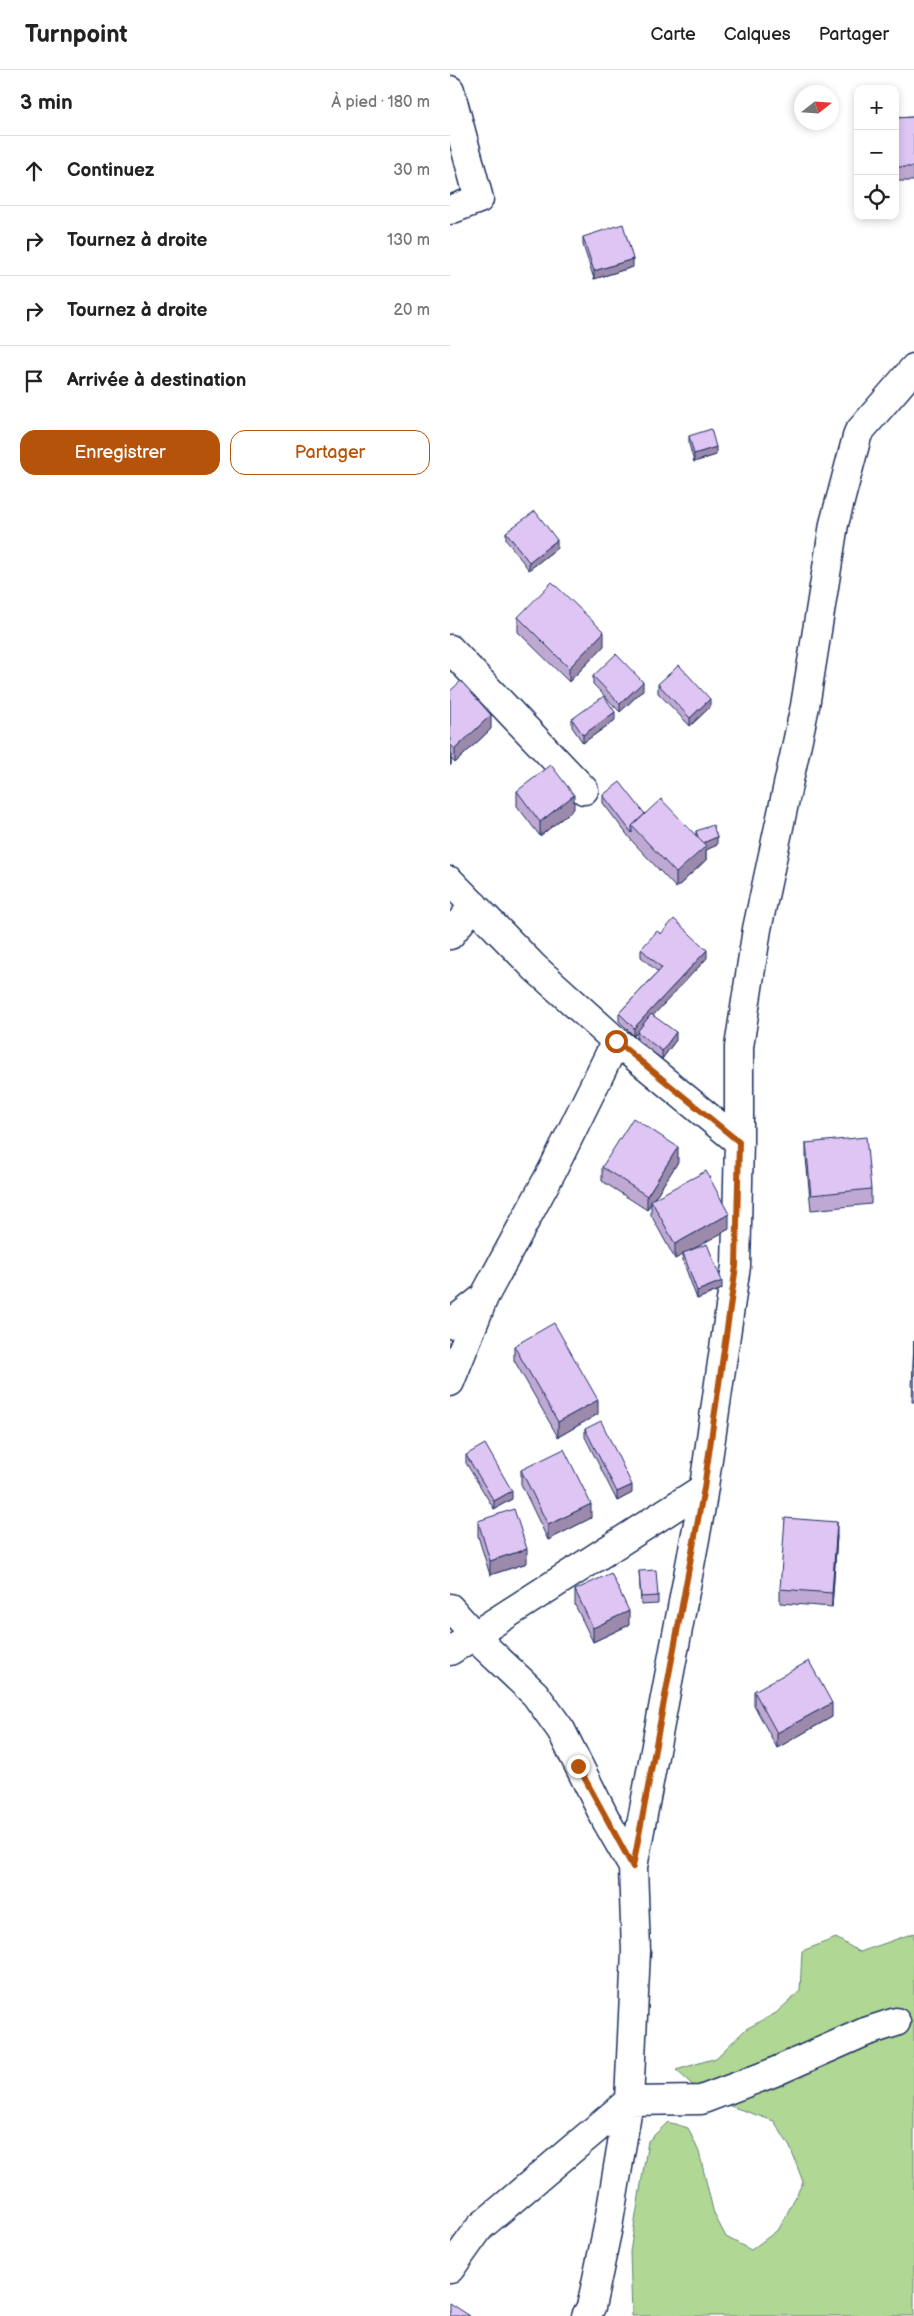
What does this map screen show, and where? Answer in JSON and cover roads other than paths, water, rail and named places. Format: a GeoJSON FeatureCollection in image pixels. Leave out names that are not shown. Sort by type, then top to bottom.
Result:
{"type":"FeatureCollection","features":[{"type":"Feature","properties":{"kind":"street"},"geometry":{"type":"LineString","coordinates":[[450,90],[479,199],[450,210]]}},
{"type":"Feature","properties":{"kind":"street"},"geometry":{"type":"LineString","coordinates":[[586,2316],[591,2307],[608,2227],[629,2101],[636,1951],[633,1867],[704,1488],[736,1266],[739,1047],[757,929],[805,706],[834,524],[858,433],[914,368]]}},
{"type":"Feature","properties":{"kind":"street"},"geometry":{"type":"LineString","coordinates":[[450,649],[584,790]]}},
{"type":"Feature","properties":{"kind":"street"},"geometry":{"type":"LineString","coordinates":[[450,881],[535,968],[616,1041],[739,1142]]}},
{"type":"Feature","properties":{"kind":"street"},"geometry":{"type":"LineString","coordinates":[[450,935],[474,905]]}},
{"type":"Feature","properties":{"kind":"street"},"geometry":{"type":"LineString","coordinates":[[450,1382],[484,1297],[562,1152],[616,1041]]}},
{"type":"Feature","properties":{"kind":"street"},"geometry":{"type":"LineString","coordinates":[[450,1324],[484,1297]]}},
{"type":"Feature","properties":{"kind":"street"},"geometry":{"type":"LineString","coordinates":[[450,1651],[704,1488]]}},
{"type":"Feature","properties":{"kind":"street"},"geometry":{"type":"LineString","coordinates":[[450,1608],[474,1636],[535,1694],[562,1730],[578,1766],[633,1867]]}},
{"type":"Feature","properties":{"kind":"street"},"geometry":{"type":"LineString","coordinates":[[450,2268],[480,2227],[629,2101],[700,2100],[772,2073],[865,2032],[896,2022]]}}]}
